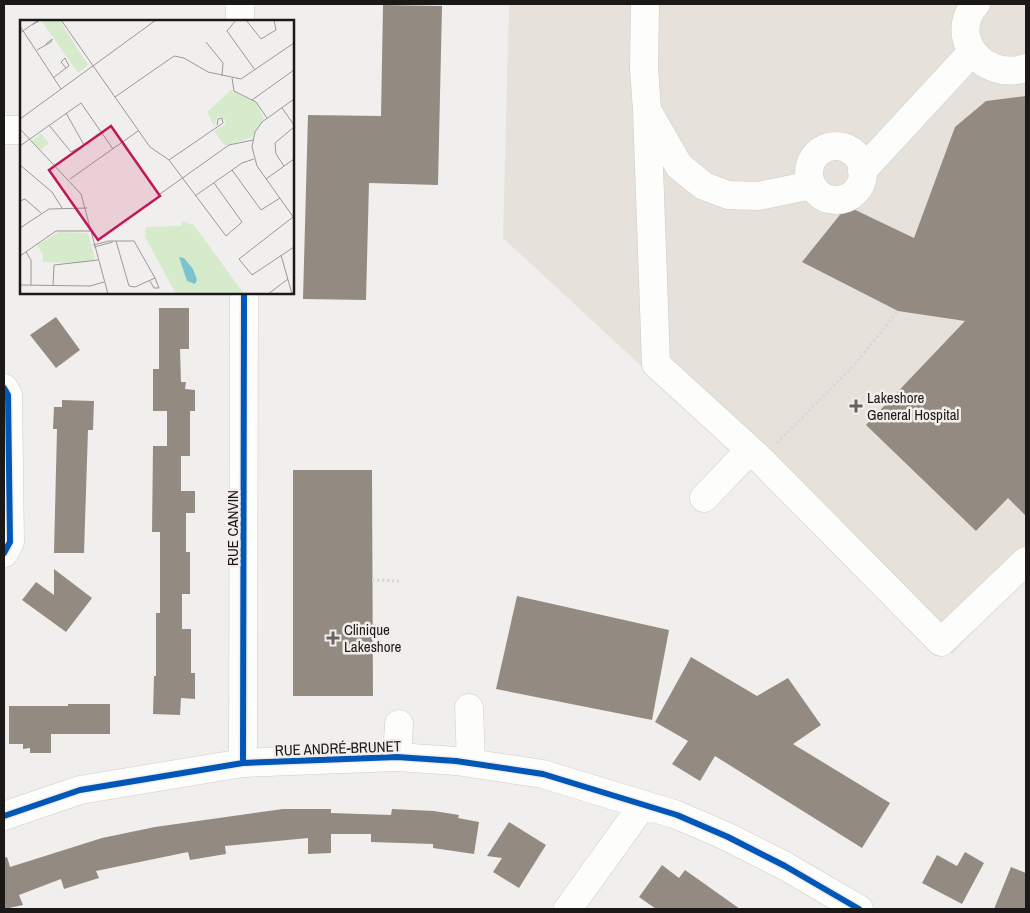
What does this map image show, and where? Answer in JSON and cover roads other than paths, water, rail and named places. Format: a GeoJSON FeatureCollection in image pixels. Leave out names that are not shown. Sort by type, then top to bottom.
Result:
{"type":"FeatureCollection","features":[{"type":"Feature","properties":{"kind":"street"},"geometry":{"type":"LineString","coordinates":[[240,4],[240,20]]}},
{"type":"Feature","properties":{"kind":"street"},"geometry":{"type":"LineString","coordinates":[[645,4],[644,68],[656,364],[755,455],[941,642],[1026,561]]}},
{"type":"Feature","properties":{"kind":"street"},"geometry":{"type":"LineString","coordinates":[[976,4],[968,20],[966,34],[972,52],[981,62],[994,70],[1008,72],[1026,68]]}},
{"type":"Feature","properties":{"kind":"street"},"geometry":{"type":"LineString","coordinates":[[862,171],[972,52]]}},
{"type":"Feature","properties":{"kind":"street"},"geometry":{"type":"LineString","coordinates":[[647,110],[679,166],[704,186],[728,196],[758,196],[812,185]]}},
{"type":"Feature","properties":{"kind":"street"},"geometry":{"type":"LineString","coordinates":[[4,130],[20,130]]}},
{"type":"Feature","properties":{"kind":"street"},"geometry":{"type":"LineString","coordinates":[[832,146],[842,146],[853,152],[859,159],[862,171],[862,180],[857,189],[850,196],[838,200],[821,195],[812,185],[809,167],[814,157],[821,150],[832,146]]}},
{"type":"Feature","properties":{"kind":"street","name":"RUE CANVIN"},"geometry":{"type":"LineString","coordinates":[[243,763],[244,294]]}},
{"type":"Feature","properties":{"kind":"street"},"geometry":{"type":"LineString","coordinates":[[4,388],[8,394],[10,542],[4,553]]}},
{"type":"Feature","properties":{"kind":"street"},"geometry":{"type":"LineString","coordinates":[[704,498],[755,455]]}},
{"type":"Feature","properties":{"kind":"street"},"geometry":{"type":"LineString","coordinates":[[463,708],[464,762]]}},
{"type":"Feature","properties":{"kind":"street"},"geometry":{"type":"LineString","coordinates":[[397,757],[399,724]]}},
{"type":"Feature","properties":{"kind":"street","name":"RUE ANDRÉ-BRUNET"},"geometry":{"type":"LineString","coordinates":[[4,816],[80,790],[243,763],[397,757],[464,762],[543,774],[642,806],[677,815],[728,837],[785,866],[859,909]]}},
{"type":"Feature","properties":{"kind":"street"},"geometry":{"type":"LineString","coordinates":[[568,909],[642,806]]}},
{"type":"Feature","properties":{"kind":"place","name":"Lakeshore General Hospital"},"geometry":{"type":"Point","coordinates":[856,406]}},
{"type":"Feature","properties":{"kind":"place","name":"Clinique Lakeshore"},"geometry":{"type":"Point","coordinates":[333,638]}}]}
